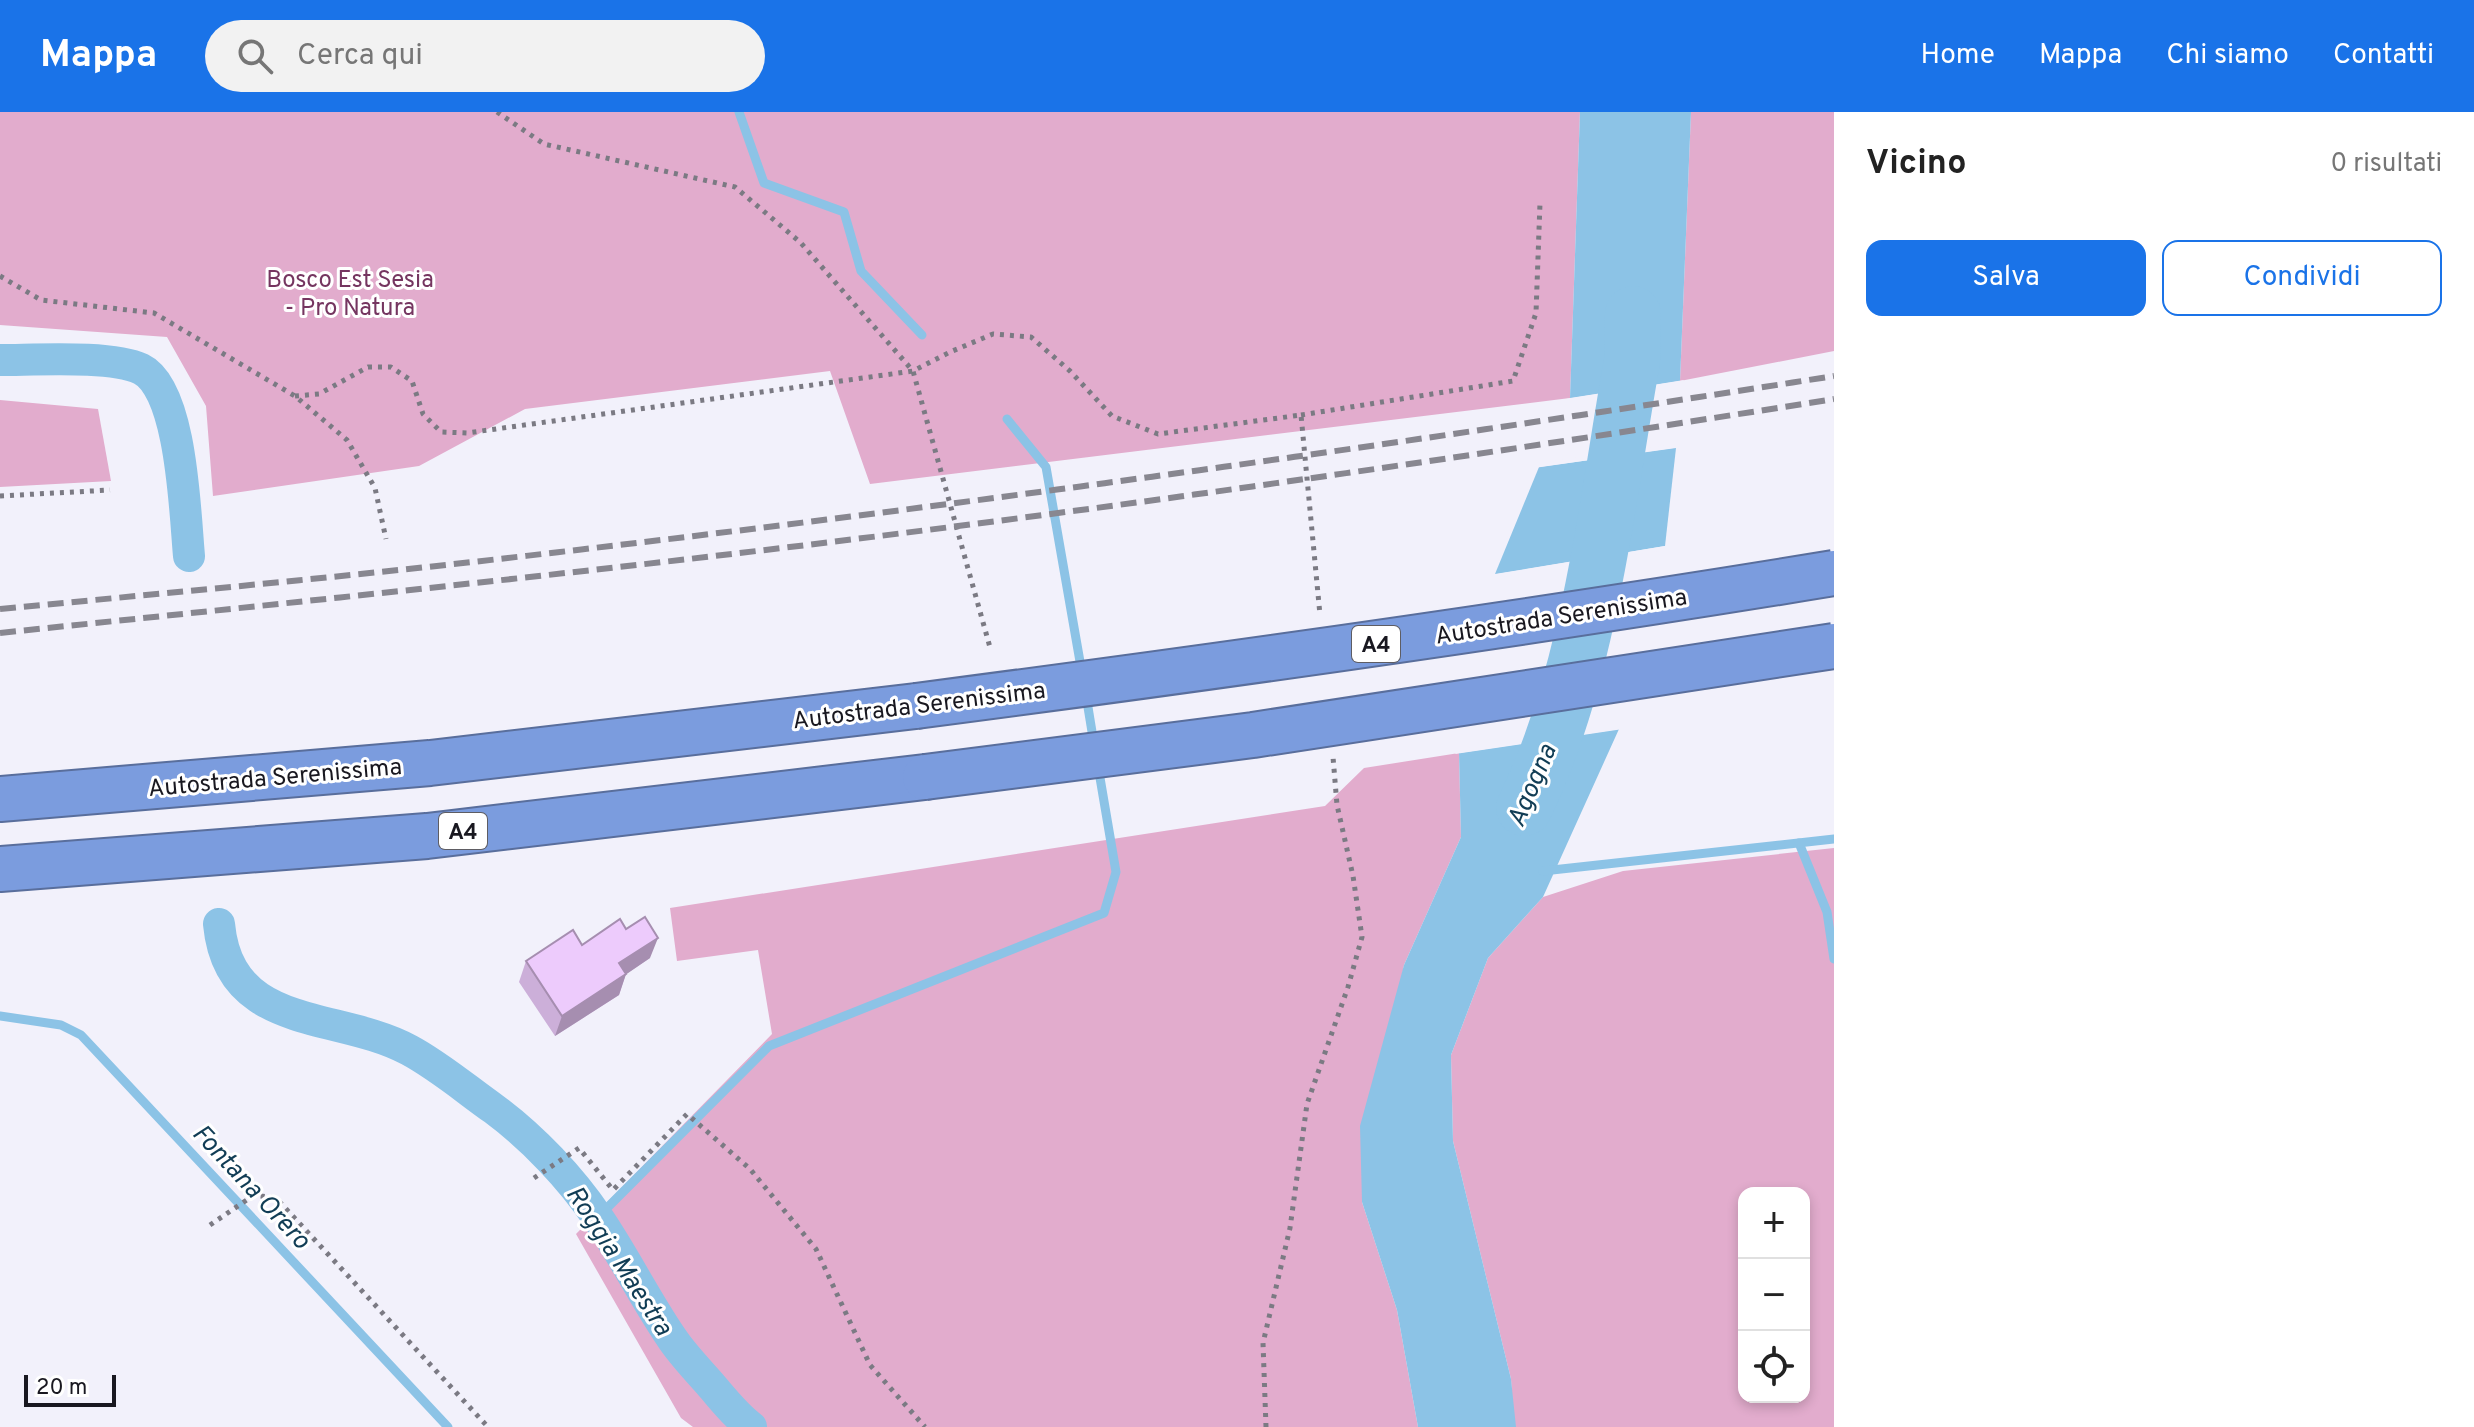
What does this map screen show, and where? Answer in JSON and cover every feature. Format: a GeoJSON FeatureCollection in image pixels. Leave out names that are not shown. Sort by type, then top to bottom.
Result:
{"type":"FeatureCollection","features":[{"type":"Feature","properties":{"kind":"highway","name":"Autostrada Serenissima"},"geometry":{"type":"LineString","coordinates":[[0,799],[430,763],[916,706],[1539,621],[1834,573]]}},
{"type":"Feature","properties":{"kind":"highway","name":"A4"},"geometry":{"type":"LineString","coordinates":[[0,869],[427,836],[925,777],[1253,735],[1834,646]]}},
{"type":"Feature","properties":{"kind":"path"},"geometry":{"type":"LineString","coordinates":[[497,112],[544,144],[735,187],[800,242],[913,371],[991,651]]}},
{"type":"Feature","properties":{"kind":"path"},"geometry":{"type":"LineString","coordinates":[[1301,415],[1513,381],[1536,313],[1540,203]]}},
{"type":"Feature","properties":{"kind":"path"},"geometry":{"type":"LineString","coordinates":[[0,276],[41,300],[154,313],[295,396],[347,440],[375,488],[386,539]]}},
{"type":"Feature","properties":{"kind":"path"},"geometry":{"type":"LineString","coordinates":[[0,496],[110,490]]}},
{"type":"Feature","properties":{"kind":"path"},"geometry":{"type":"LineString","coordinates":[[534,1178],[579,1148],[613,1190],[687,1114],[750,1169],[816,1249],[870,1365],[925,1427]]}},
{"type":"Feature","properties":{"kind":"path"},"geometry":{"type":"LineString","coordinates":[[210,1225],[254,1195],[276,1198],[488,1427]]}},
{"type":"Feature","properties":{"kind":"green space","name":"Bosco Est Sesia - Pro Natura"},"geometry":{"type":"Polygon","coordinates":[[[0,112],[1580,112],[1570,398],[870,484],[830,371],[525,409],[419,466],[213,496],[206,406],[167,337],[0,325],[0,112]]]}},
{"type":"Feature","properties":{"kind":"green space"},"geometry":{"type":"Polygon","coordinates":[[[1691,112],[1834,112],[1834,351],[1680,381],[1691,112]]]}},
{"type":"Feature","properties":{"kind":"green space"},"geometry":{"type":"Polygon","coordinates":[[[0,400],[98,409],[111,481],[0,487],[0,400]]]}},
{"type":"Feature","properties":{"kind":"green space"},"geometry":{"type":"Polygon","coordinates":[[[1459,753],[1461,837],[1404,965],[1362,1202],[1397,1310],[1418,1427],[693,1427],[681,1418],[576,1234],[772,1034],[758,950],[677,961],[670,908],[1325,806],[1364,768],[1459,753]]]}},
{"type":"Feature","properties":{"kind":"green space"},"geometry":{"type":"Polygon","coordinates":[[[1834,848],[1834,1427],[1514,1427],[1511,1379],[1453,1141],[1451,1055],[1488,958],[1543,897],[1623,871],[1834,848]]]}},
{"type":"Feature","properties":{"kind":"water"},"geometry":{"type":"Polygon","coordinates":[[[1580,112],[1691,112],[1680,381],[1570,398],[1580,112]]]}},
{"type":"Feature","properties":{"kind":"water"},"geometry":{"type":"Polygon","coordinates":[[[1676,448],[1665,546],[1495,574],[1539,467],[1676,448]]]}},
{"type":"Feature","properties":{"kind":"water"},"geometry":{"type":"Polygon","coordinates":[[[1619,729],[1543,897],[1488,958],[1451,1055],[1453,1141],[1511,1379],[1516,1427],[1418,1427],[1397,1310],[1362,1202],[1360,1126],[1404,965],[1461,837],[1459,753],[1619,729]]]}},
{"type":"Feature","properties":{"kind":"pier"},"geometry":{"type":"Polygon","coordinates":[[[1684,380],[1681,385],[1570,402],[1566,399],[1684,380]]]}},
{"type":"Feature","properties":{"kind":"pier"},"geometry":{"type":"Polygon","coordinates":[[[1675,444],[1680,447],[1534,468],[1538,463],[1675,444]]]}},
{"type":"Feature","properties":{"kind":"pier"},"geometry":{"type":"Polygon","coordinates":[[[1669,546],[1665,550],[1495,578],[1491,575],[1669,546]]]}},
{"type":"Feature","properties":{"kind":"pier"},"geometry":{"type":"Polygon","coordinates":[[[1618,725],[1623,729],[1455,754],[1459,749],[1618,725]]]}},
{"type":"Feature","properties":{"kind":"building"},"geometry":{"type":"Polygon","coordinates":[[[645,917],[658,938],[619,963],[626,974],[562,1016],[526,961],[573,930],[582,945],[620,919],[626,929],[645,917]]]}},
{"type":"Feature","properties":{"kind":"waterway"},"geometry":{"type":"LineString","coordinates":[[739,112],[764,183],[844,212],[861,271],[922,335]]}},
{"type":"Feature","properties":{"kind":"waterway","name":"Agogna"},"geometry":{"type":"LineString","coordinates":[[1524,808],[1565,703],[1593,590],[1632,361],[1633,314]]}},
{"type":"Feature","properties":{"kind":"waterway","name":"Roggia Maestra"},"geometry":{"type":"LineString","coordinates":[[0,360],[112,362],[141,369],[155,381],[165,401],[179,454],[189,556]]}},
{"type":"Feature","properties":{"kind":"waterway"},"geometry":{"type":"LineString","coordinates":[[1007,419],[1046,467],[1082,673]]}},
{"type":"Feature","properties":{"kind":"waterway"},"geometry":{"type":"LineString","coordinates":[[1086,695],[1094,744]]}},
{"type":"Feature","properties":{"kind":"waterway"},"geometry":{"type":"LineString","coordinates":[[598,1217],[769,1046],[1104,913],[1116,872],[1098,766]]}},
{"type":"Feature","properties":{"kind":"waterway"},"geometry":{"type":"LineString","coordinates":[[1543,871],[1834,839]]}},
{"type":"Feature","properties":{"kind":"waterway"},"geometry":{"type":"LineString","coordinates":[[1799,843],[1827,912],[1834,959]]}},
{"type":"Feature","properties":{"kind":"waterway","name":"Roggia Maestra"},"geometry":{"type":"LineString","coordinates":[[219,924],[227,959],[243,984],[265,1001],[291,1013],[381,1038],[409,1050],[509,1120],[537,1146],[576,1188],[598,1218],[680,1349],[729,1407],[751,1427]]}},
{"type":"Feature","properties":{"kind":"waterway","name":"Fontana Orero"},"geometry":{"type":"LineString","coordinates":[[0,1016],[61,1025],[81,1035],[448,1427]]}},
{"type":"Feature","properties":{"kind":"railway"},"geometry":{"type":"LineString","coordinates":[[0,609],[437,566],[833,519],[1334,451],[1834,376]]}},
{"type":"Feature","properties":{"kind":"railway"},"geometry":{"type":"LineString","coordinates":[[0,633],[520,578],[957,526],[1333,475],[1834,399]]}}]}
